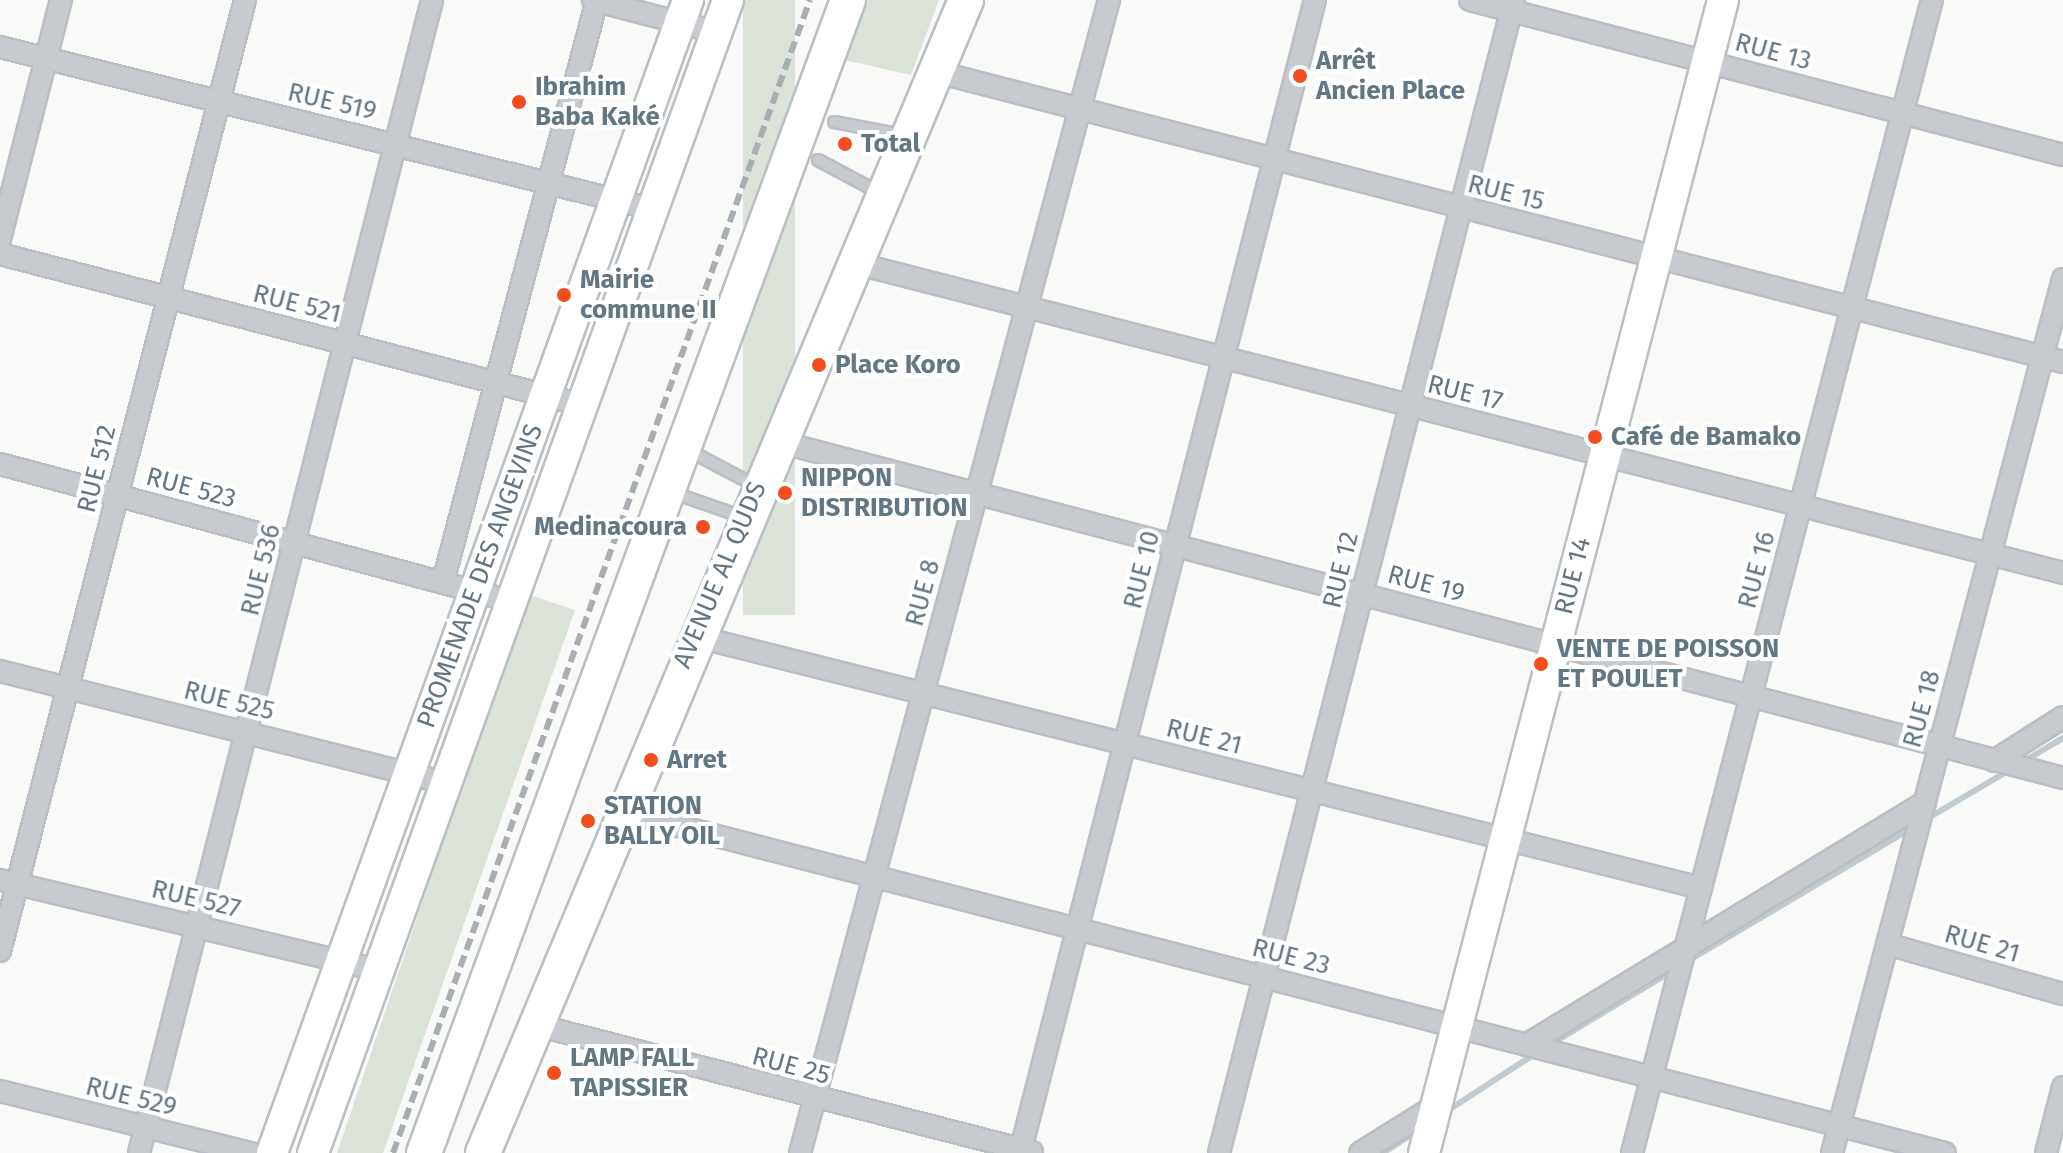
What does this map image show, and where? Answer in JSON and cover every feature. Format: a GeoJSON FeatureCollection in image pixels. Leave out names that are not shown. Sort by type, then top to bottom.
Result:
{"type":"FeatureCollection","features":[{"type":"Feature","properties":{"kind":"main road"},"geometry":{"type":"LineString","coordinates":[[424,1153],[683,447],[826,83],[848,0]]}},
{"type":"Feature","properties":{"kind":"main road","name":"AVENUE AL QUDS"},"geometry":{"type":"LineString","coordinates":[[483,1153],[694,636],[724,506],[737,479],[776,441],[966,0]]}},
{"type":"Feature","properties":{"kind":"street"},"geometry":{"type":"LineString","coordinates":[[0,239],[61,0]]}},
{"type":"Feature","properties":{"kind":"street","name":"RUE 512"},"geometry":{"type":"LineString","coordinates":[[0,951],[9,882],[68,688],[245,0]]}},
{"type":"Feature","properties":{"kind":"street","name":"RUE 536"},"geometry":{"type":"LineString","coordinates":[[139,1153],[432,0]]}},
{"type":"Feature","properties":{"kind":"street"},"geometry":{"type":"LineString","coordinates":[[443,582],[595,0],[684,11],[716,32]]}},
{"type":"Feature","properties":{"kind":"street","name":"PROMENADE DES ANGEVINS"},"geometry":{"type":"LineString","coordinates":[[313,1153],[446,783],[507,600],[582,405],[728,0]]}},
{"type":"Feature","properties":{"kind":"street","name":"RUE 8"},"geometry":{"type":"LineString","coordinates":[[800,1153],[1109,0]]}},
{"type":"Feature","properties":{"kind":"street","name":"RUE 10"},"geometry":{"type":"LineString","coordinates":[[1025,1152],[1077,929],[1315,0]]}},
{"type":"Feature","properties":{"kind":"street","name":"RUE 13"},"geometry":{"type":"LineString","coordinates":[[1470,0],[1512,5],[1707,62],[2063,155]]}},
{"type":"Feature","properties":{"kind":"street","name":"RUE 14"},"geometry":{"type":"LineString","coordinates":[[1424,1153],[1723,0]]}},
{"type":"Feature","properties":{"kind":"street","name":"RUE 16"},"geometry":{"type":"LineString","coordinates":[[1632,1153],[1932,0]]}},
{"type":"Feature","properties":{"kind":"street","name":"RUE 12"},"geometry":{"type":"LineString","coordinates":[[1219,1153],[1512,5]]}},
{"type":"Feature","properties":{"kind":"street","name":"PROMENADE DES ANGEVINS"},"geometry":{"type":"LineString","coordinates":[[272,1153],[684,11]]}},
{"type":"Feature","properties":{"kind":"street","name":"RUE 519"},"geometry":{"type":"LineString","coordinates":[[0,47],[652,209]]}},
{"type":"Feature","properties":{"kind":"street","name":"RUE 15"},"geometry":{"type":"LineString","coordinates":[[937,72],[1079,112],[2063,362]]}},
{"type":"Feature","properties":{"kind":"street","name":"RUE 521"},"geometry":{"type":"LineString","coordinates":[[0,254],[582,405]]}},
{"type":"Feature","properties":{"kind":"street","name":"RUE 17"},"geometry":{"type":"LineString","coordinates":[[855,263],[2063,573]]}},
{"type":"Feature","properties":{"kind":"street","name":"RUE 18"},"geometry":{"type":"LineString","coordinates":[[1832,1153],[2063,279]]}},
{"type":"Feature","properties":{"kind":"street","name":"RUE 19"},"geometry":{"type":"LineString","coordinates":[[776,441],[2063,778]]}},
{"type":"Feature","properties":{"kind":"street","name":"RUE 523"},"geometry":{"type":"LineString","coordinates":[[0,464],[507,600]]}},
{"type":"Feature","properties":{"kind":"street","name":"RUE 21"},"geometry":{"type":"LineString","coordinates":[[694,636],[1701,888]]}},
{"type":"Feature","properties":{"kind":"street","name":"RUE 525"},"geometry":{"type":"LineString","coordinates":[[0,671],[446,783]]}},
{"type":"Feature","properties":{"kind":"street"},"geometry":{"type":"LineString","coordinates":[[2000,762],[2063,717]]}},
{"type":"Feature","properties":{"kind":"street"},"geometry":{"type":"LineString","coordinates":[[1526,1045],[1684,954],[1925,802]]}},
{"type":"Feature","properties":{"kind":"street","name":"RUE 23"},"geometry":{"type":"LineString","coordinates":[[624,812],[1945,1153]]}},
{"type":"Feature","properties":{"kind":"street","name":"RUE 527"},"geometry":{"type":"LineString","coordinates":[[9,882],[379,970]]}},
{"type":"Feature","properties":{"kind":"street","name":"RUE 21"},"geometry":{"type":"LineString","coordinates":[[1887,944],[2063,994]]}},
{"type":"Feature","properties":{"kind":"street","name":"RUE 25"},"geometry":{"type":"LineString","coordinates":[[536,1025],[1025,1152]]}},
{"type":"Feature","properties":{"kind":"street"},"geometry":{"type":"LineString","coordinates":[[2046,1153],[2063,1087]]}},
{"type":"Feature","properties":{"kind":"street","name":"RUE 529"},"geometry":{"type":"LineString","coordinates":[[0,1091],[250,1153]]}},
{"type":"Feature","properties":{"kind":"street"},"geometry":{"type":"LineString","coordinates":[[1360,1153],[1437,1105]]}},
{"type":"Feature","properties":{"kind":"lane"},"geometry":{"type":"LineString","coordinates":[[834,122],[909,136]]}},
{"type":"Feature","properties":{"kind":"lane"},"geometry":{"type":"LineString","coordinates":[[818,160],[884,195]]}},
{"type":"Feature","properties":{"kind":"lane"},"geometry":{"type":"LineString","coordinates":[[683,447],[737,479]]}},
{"type":"Feature","properties":{"kind":"lane"},"geometry":{"type":"LineString","coordinates":[[667,491],[724,506]]}},
{"type":"Feature","properties":{"kind":"shaded area"},"geometry":{"type":"Polygon","coordinates":[[[743,0],[795,0],[795,615],[743,615],[743,0]]]}},
{"type":"Feature","properties":{"kind":"shaded area"},"geometry":{"type":"Polygon","coordinates":[[[867,0],[939,0],[911,75],[845,60],[867,0]]]}},
{"type":"Feature","properties":{"kind":"shaded area"},"geometry":{"type":"Polygon","coordinates":[[[527,594],[575,610],[383,1153],[337,1153],[527,594]]]}},
{"type":"Feature","properties":{"kind":"waterway"},"geometry":{"type":"LineString","coordinates":[[2021,763],[2063,738]]}},
{"type":"Feature","properties":{"kind":"waterway"},"geometry":{"type":"LineString","coordinates":[[1925,820],[2008,771]]}},
{"type":"Feature","properties":{"kind":"waterway"},"geometry":{"type":"LineString","coordinates":[[1688,961],[1912,828]]}},
{"type":"Feature","properties":{"kind":"waterway"},"geometry":{"type":"LineString","coordinates":[[1548,1046],[1675,969]]}},
{"type":"Feature","properties":{"kind":"waterway"},"geometry":{"type":"LineString","coordinates":[[1447,1111],[1538,1052]]}},
{"type":"Feature","properties":{"kind":"waterway"},"geometry":{"type":"LineString","coordinates":[[1383,1153],[1417,1131]]}},
{"type":"Feature","properties":{"kind":"railway"},"geometry":{"type":"LineString","coordinates":[[393,1153],[810,0]]}},
{"type":"Feature","properties":{"kind":"place","name":"Arrêt Ancien Place"},"geometry":{"type":"Point","coordinates":[1300,76]}},
{"type":"Feature","properties":{"kind":"place","name":"Ibrahim Baba Kaké"},"geometry":{"type":"Point","coordinates":[519,102]}},
{"type":"Feature","properties":{"kind":"place","name":"Total"},"geometry":{"type":"Point","coordinates":[845,144]}},
{"type":"Feature","properties":{"kind":"place","name":"Mairie commune II"},"geometry":{"type":"Point","coordinates":[564,295]}},
{"type":"Feature","properties":{"kind":"place","name":"Place Koro"},"geometry":{"type":"Point","coordinates":[819,365]}},
{"type":"Feature","properties":{"kind":"place","name":"Café de Bamako"},"geometry":{"type":"Point","coordinates":[1595,437]}},
{"type":"Feature","properties":{"kind":"place","name":"NIPPON DISTRIBUTION"},"geometry":{"type":"Point","coordinates":[785,493]}},
{"type":"Feature","properties":{"kind":"place","name":"Medinacoura"},"geometry":{"type":"Point","coordinates":[703,527]}},
{"type":"Feature","properties":{"kind":"place","name":"VENTE DE POISSON ET POULET"},"geometry":{"type":"Point","coordinates":[1541,664]}},
{"type":"Feature","properties":{"kind":"place","name":"Arret"},"geometry":{"type":"Point","coordinates":[651,760]}},
{"type":"Feature","properties":{"kind":"place","name":"STATION BALLY OIL"},"geometry":{"type":"Point","coordinates":[588,821]}},
{"type":"Feature","properties":{"kind":"place","name":"LAMP FALL TAPISSIER"},"geometry":{"type":"Point","coordinates":[554,1073]}}]}
